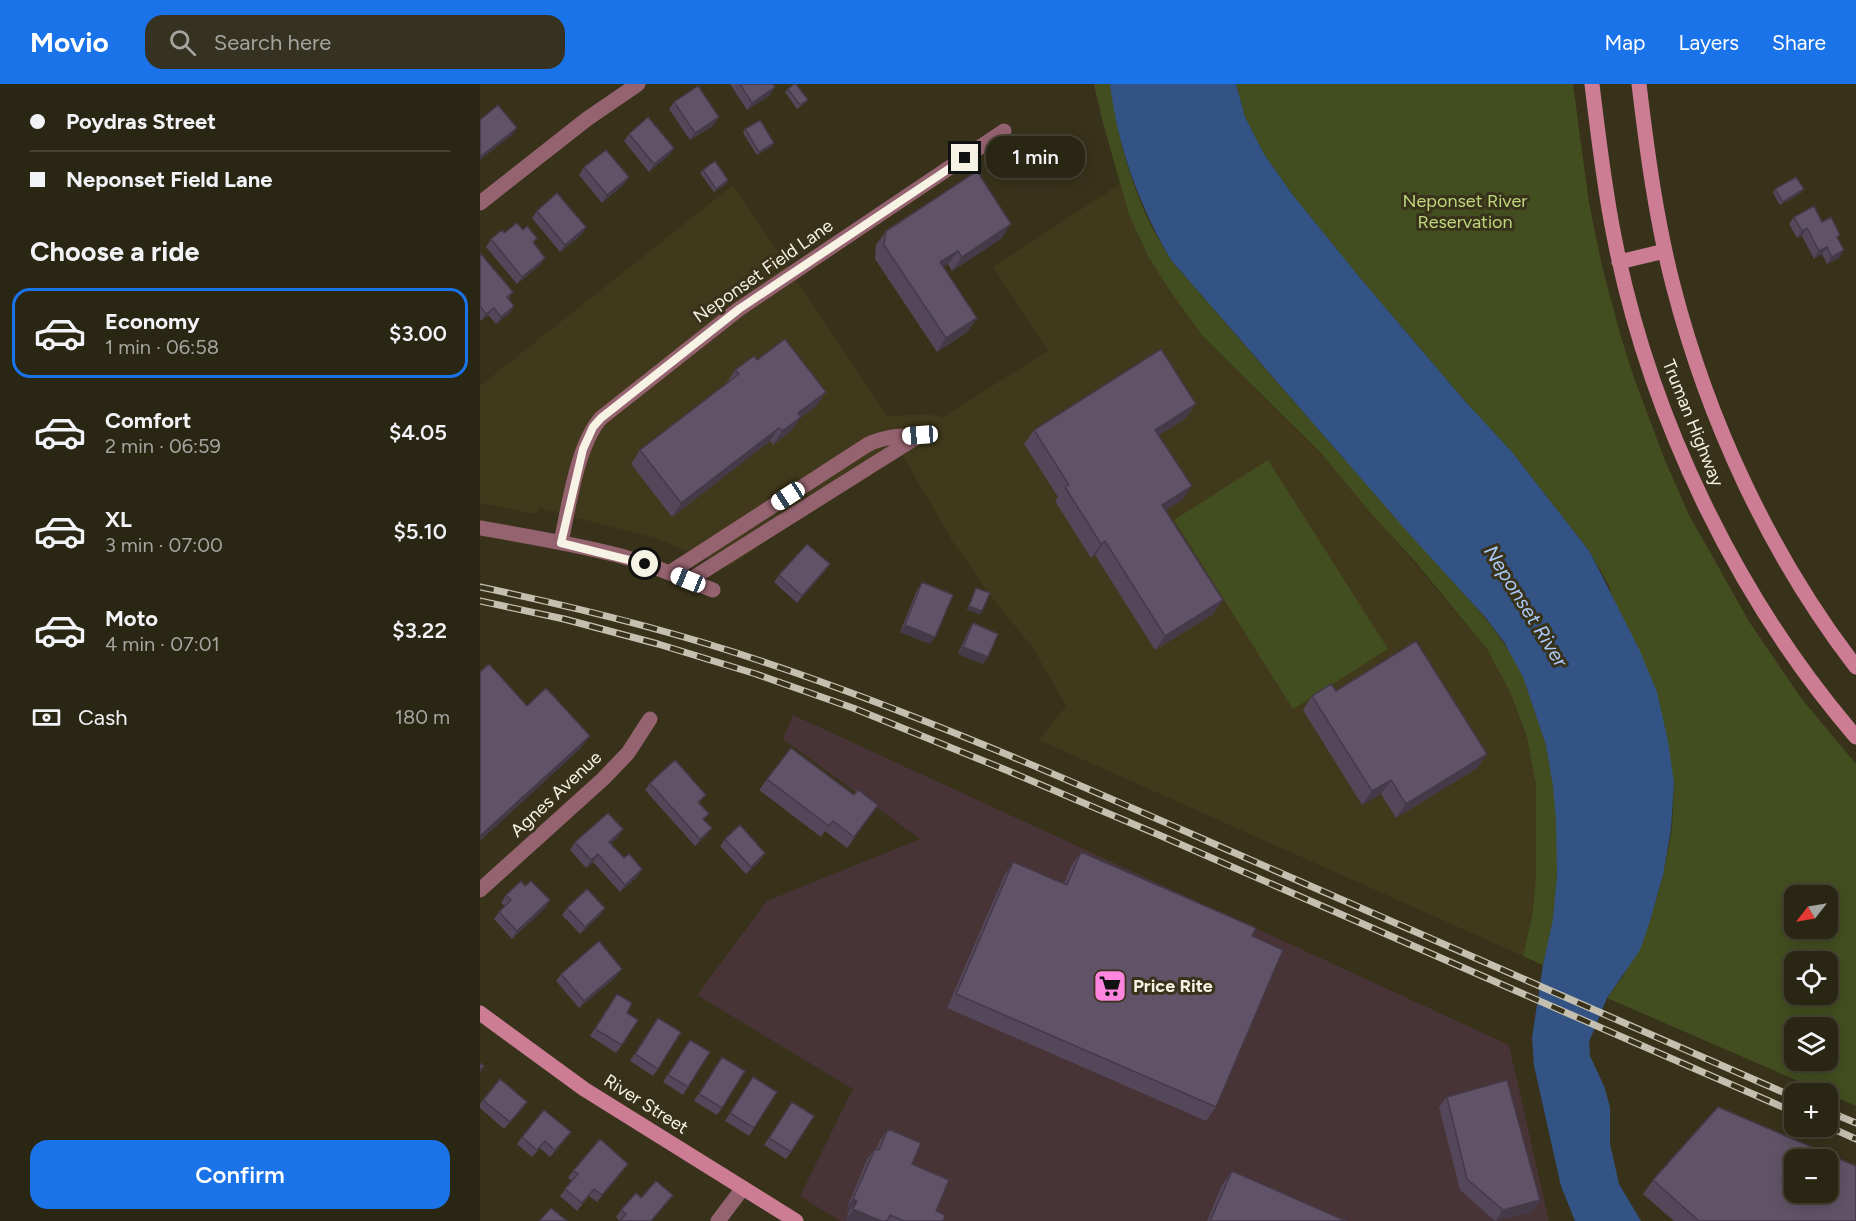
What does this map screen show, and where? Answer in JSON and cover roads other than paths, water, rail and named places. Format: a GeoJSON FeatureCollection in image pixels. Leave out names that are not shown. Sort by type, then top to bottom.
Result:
{"type":"FeatureCollection","features":[{"type":"Feature","properties":{"kind":"main road","name":"Truman Highway"},"geometry":{"type":"LineString","coordinates":[[1592,84],[1607,199],[1619,262],[1651,372],[1669,423],[1699,492],[1765,614],[1815,687],[1856,737]]}},
{"type":"Feature","properties":{"kind":"main road","name":"Truman Highway"},"geometry":{"type":"LineString","coordinates":[[1639,84],[1648,154],[1665,251],[1685,328],[1715,413],[1749,490],[1791,570],[1839,646],[1856,667]]}},
{"type":"Feature","properties":{"kind":"main road"},"geometry":{"type":"LineString","coordinates":[[1619,262],[1665,251]]}},
{"type":"Feature","properties":{"kind":"main road","name":"River Street"},"geometry":{"type":"LineString","coordinates":[[480,1013],[584,1089],[796,1221]]}},
{"type":"Feature","properties":{"kind":"street"},"geometry":{"type":"LineString","coordinates":[[480,203],[570,132],[638,84]]}},
{"type":"Feature","properties":{"kind":"street","name":"Neponset Field Lane"},"geometry":{"type":"LineString","coordinates":[[561,543],[583,449],[593,427],[601,418],[739,309],[1004,131]]}},
{"type":"Feature","properties":{"kind":"street"},"geometry":{"type":"LineString","coordinates":[[669,573],[867,445],[891,436],[920,435],[688,580]]}},
{"type":"Feature","properties":{"kind":"street"},"geometry":{"type":"LineString","coordinates":[[480,528],[621,556],[713,590]]}},
{"type":"Feature","properties":{"kind":"street","name":"Agnes Avenue"},"geometry":{"type":"LineString","coordinates":[[480,890],[603,779],[628,753],[650,719]]}},
{"type":"Feature","properties":{"kind":"street"},"geometry":{"type":"LineString","coordinates":[[718,1221],[743,1188]]}},
{"type":"Feature","properties":{"kind":"water","name":"Neponset River"},"geometry":{"type":"Polygon","coordinates":[[[1110,84],[1236,84],[1245,117],[1264,154],[1292,194],[1464,400],[1512,452],[1590,552],[1639,649],[1657,692],[1668,741],[1674,783],[1671,829],[1663,875],[1640,950],[1607,998],[1589,1042],[1590,1056],[1604,1086],[1610,1107],[1610,1144],[1619,1184],[1641,1221],[1575,1221],[1561,1186],[1534,1066],[1532,1038],[1543,965],[1553,919],[1557,875],[1556,820],[1546,745],[1523,677],[1504,642],[1485,617],[1412,537],[1171,260],[1149,218],[1124,153],[1110,84]]]}},
{"type":"Feature","properties":{"kind":"railway"},"geometry":{"type":"LineString","coordinates":[[480,587],[586,611],[692,639],[880,703],[1055,775],[1784,1093]]}},
{"type":"Feature","properties":{"kind":"railway"},"geometry":{"type":"LineString","coordinates":[[480,601],[564,619],[658,644],[756,674],[853,708],[1159,835],[1784,1108]]}},
{"type":"Feature","properties":{"kind":"railway"},"geometry":{"type":"LineString","coordinates":[[1838,1116],[1856,1123]]}},
{"type":"Feature","properties":{"kind":"railway"},"geometry":{"type":"LineString","coordinates":[[1838,1131],[1856,1139]]}},
{"type":"Feature","properties":{"kind":"place","name":"Price Rite"},"geometry":{"type":"Point","coordinates":[1110,986]}},
{"type":"Feature","properties":{"kind":"park label","name":"Neponset River Reservation"},"geometry":{"type":"Point","coordinates":[1465,211]}}]}
